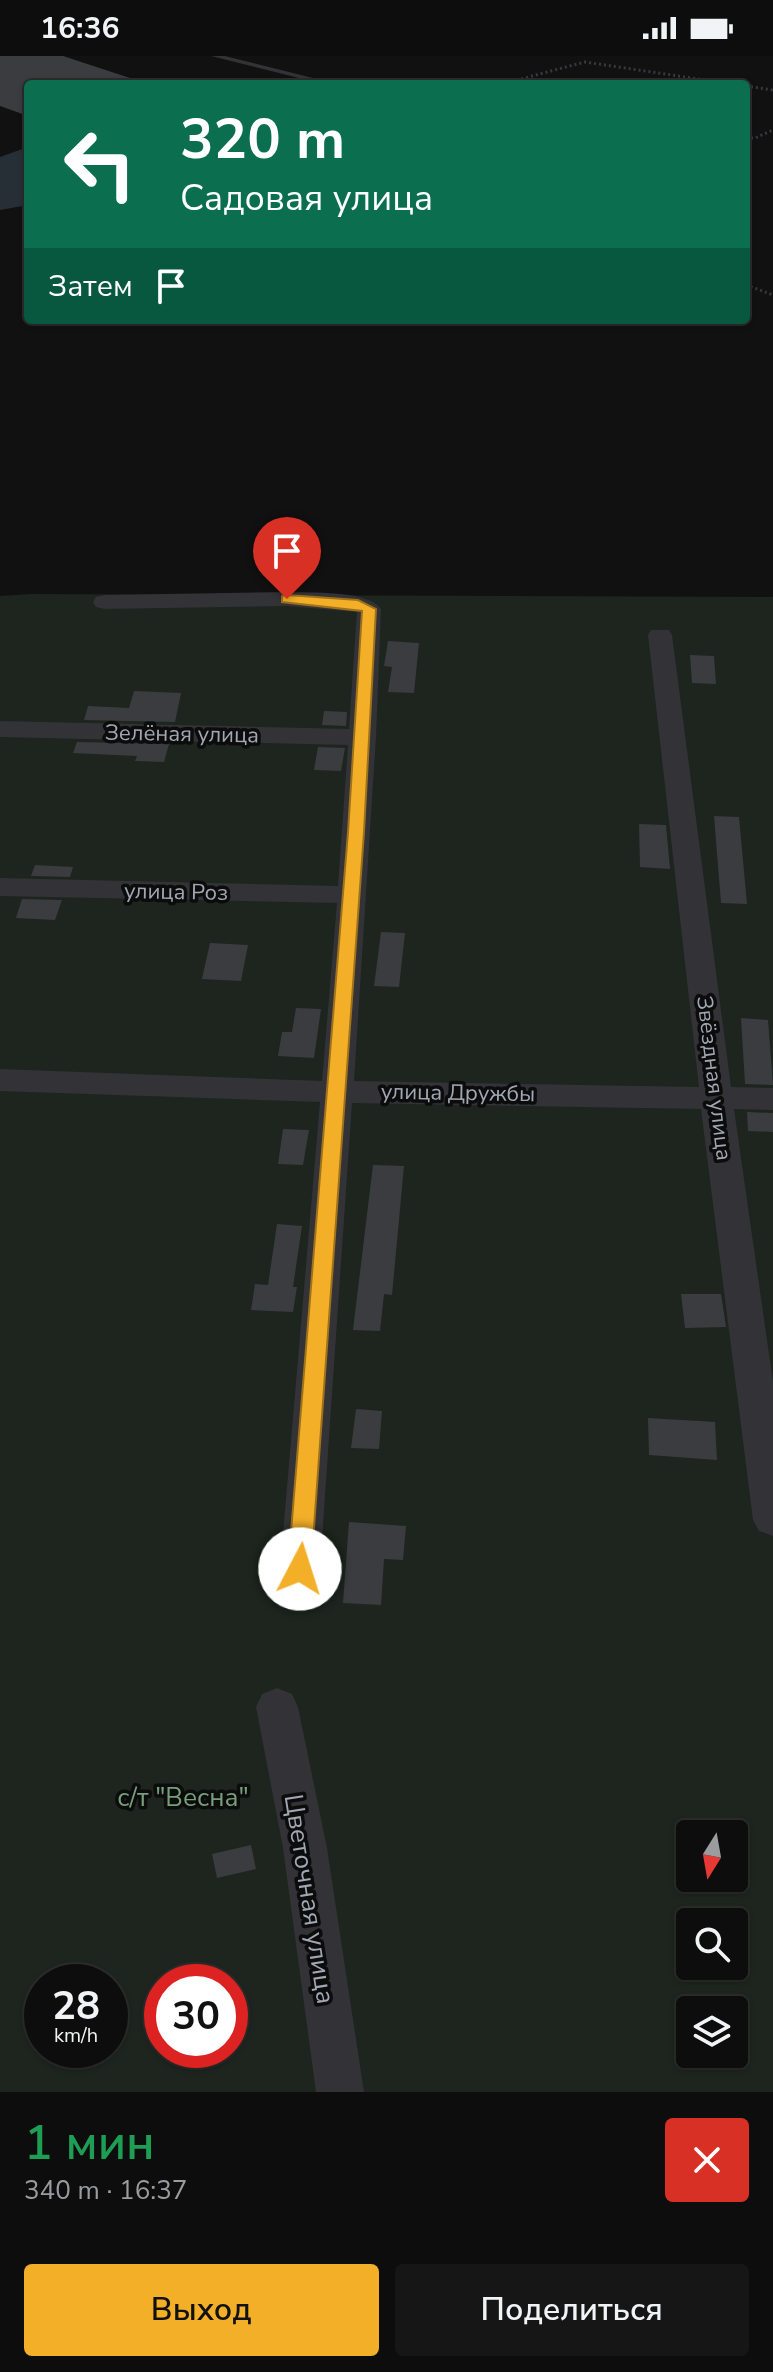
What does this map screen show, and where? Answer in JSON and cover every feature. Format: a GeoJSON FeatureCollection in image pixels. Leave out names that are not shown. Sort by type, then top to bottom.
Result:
{"type":"FeatureCollection","features":[{"type":"Feature","properties":{"kind":"street"},"geometry":{"type":"LineString","coordinates":[[105,602],[287,599],[358,604],[369,609],[338,1090],[300,1569]]}},
{"type":"Feature","properties":{"kind":"street","name":"Звёздная улица"},"geometry":{"type":"LineString","coordinates":[[660,635],[716,1096],[773,1520]]}},
{"type":"Feature","properties":{"kind":"street","name":"Зелёная улица"},"geometry":{"type":"LineString","coordinates":[[0,729],[363,737]]}},
{"type":"Feature","properties":{"kind":"street","name":"улица Роз"},"geometry":{"type":"LineString","coordinates":[[0,887],[352,895]]}},
{"type":"Feature","properties":{"kind":"street","name":"улица Дружбы"},"geometry":{"type":"LineString","coordinates":[[0,1080],[773,1099]]}},
{"type":"Feature","properties":{"kind":"street","name":"Цветочная улица"},"geometry":{"type":"LineString","coordinates":[[277,1707],[305,1848],[340,2092]]}},
{"type":"Feature","properties":{"kind":"lane"},"geometry":{"type":"LineString","coordinates":[[215,56],[316,80]]}},
{"type":"Feature","properties":{"kind":"path"},"geometry":{"type":"LineString","coordinates":[[517,80],[585,62],[704,80]]}},
{"type":"Feature","properties":{"kind":"path"},"geometry":{"type":"LineString","coordinates":[[750,87],[773,90]]}},
{"type":"Feature","properties":{"kind":"path"},"geometry":{"type":"LineString","coordinates":[[750,138],[773,130]]}},
{"type":"Feature","properties":{"kind":"path"},"geometry":{"type":"LineString","coordinates":[[750,286],[773,295]]}},
{"type":"Feature","properties":{"kind":"green space","name":"с/т \"Весна\""},"geometry":{"type":"Polygon","coordinates":[[[0,596],[773,597],[773,2092],[0,2092],[0,596]]]}},
{"type":"Feature","properties":{"kind":"shaded area"},"geometry":{"type":"Polygon","coordinates":[[[24,148],[24,206],[0,210],[0,157],[24,148]]]}},
{"type":"Feature","properties":{"kind":"building"},"geometry":{"type":"Polygon","coordinates":[[[0,56],[63,56],[133,79],[24,80],[24,115],[0,106],[0,56]]]}},
{"type":"Feature","properties":{"kind":"building"},"geometry":{"type":"Polygon","coordinates":[[[388,641],[419,643],[414,693],[388,692],[392,667],[384,666],[388,641]]]}},
{"type":"Feature","properties":{"kind":"building"},"geometry":{"type":"Polygon","coordinates":[[[690,655],[714,656],[716,684],[692,683],[690,655]]]}},
{"type":"Feature","properties":{"kind":"building"},"geometry":{"type":"Polygon","coordinates":[[[134,691],[181,693],[175,722],[84,720],[88,706],[129,708],[134,691]]]}},
{"type":"Feature","properties":{"kind":"building"},"geometry":{"type":"Polygon","coordinates":[[[324,711],[347,712],[346,726],[322,725],[324,711]]]}},
{"type":"Feature","properties":{"kind":"building"},"geometry":{"type":"Polygon","coordinates":[[[77,742],[169,744],[164,762],[135,761],[137,756],[73,753],[77,742]]]}},
{"type":"Feature","properties":{"kind":"building"},"geometry":{"type":"Polygon","coordinates":[[[318,747],[345,748],[341,771],[314,770],[318,747]]]}},
{"type":"Feature","properties":{"kind":"building"},"geometry":{"type":"Polygon","coordinates":[[[714,816],[739,817],[747,904],[721,903],[714,816]]]}},
{"type":"Feature","properties":{"kind":"building"},"geometry":{"type":"Polygon","coordinates":[[[639,824],[666,825],[670,869],[640,867],[639,824]]]}},
{"type":"Feature","properties":{"kind":"building"},"geometry":{"type":"Polygon","coordinates":[[[35,865],[73,867],[70,877],[31,876],[35,865]]]}},
{"type":"Feature","properties":{"kind":"building"},"geometry":{"type":"Polygon","coordinates":[[[22,899],[62,900],[55,920],[16,918],[22,899]]]}},
{"type":"Feature","properties":{"kind":"building"},"geometry":{"type":"Polygon","coordinates":[[[381,932],[405,933],[399,987],[374,986],[381,932]]]}},
{"type":"Feature","properties":{"kind":"building"},"geometry":{"type":"Polygon","coordinates":[[[210,943],[248,945],[241,981],[202,979],[210,943]]]}},
{"type":"Feature","properties":{"kind":"building"},"geometry":{"type":"Polygon","coordinates":[[[296,1008],[321,1009],[314,1058],[278,1056],[282,1032],[292,1032],[296,1008]]]}},
{"type":"Feature","properties":{"kind":"building"},"geometry":{"type":"Polygon","coordinates":[[[741,1018],[768,1020],[773,1085],[745,1084],[741,1018]]]}},
{"type":"Feature","properties":{"kind":"building"},"geometry":{"type":"Polygon","coordinates":[[[747,1112],[773,1113],[773,1132],[748,1131],[747,1112]]]}},
{"type":"Feature","properties":{"kind":"building"},"geometry":{"type":"Polygon","coordinates":[[[283,1129],[309,1130],[303,1165],[278,1164],[283,1129]]]}},
{"type":"Feature","properties":{"kind":"building"},"geometry":{"type":"Polygon","coordinates":[[[373,1165],[404,1166],[392,1295],[384,1294],[380,1331],[353,1330],[373,1165]]]}},
{"type":"Feature","properties":{"kind":"building"},"geometry":{"type":"Polygon","coordinates":[[[277,1224],[302,1226],[293,1287],[297,1287],[293,1312],[251,1310],[255,1284],[268,1285],[277,1224]]]}},
{"type":"Feature","properties":{"kind":"building"},"geometry":{"type":"Polygon","coordinates":[[[681,1294],[721,1294],[726,1327],[685,1328],[681,1294]]]}},
{"type":"Feature","properties":{"kind":"building"},"geometry":{"type":"Polygon","coordinates":[[[356,1409],[382,1411],[379,1449],[351,1448],[356,1409]]]}},
{"type":"Feature","properties":{"kind":"building"},"geometry":{"type":"Polygon","coordinates":[[[648,1418],[715,1422],[717,1460],[649,1455],[648,1418]]]}},
{"type":"Feature","properties":{"kind":"building"},"geometry":{"type":"Polygon","coordinates":[[[349,1522],[406,1526],[403,1560],[384,1559],[381,1605],[343,1603],[349,1522]]]}},
{"type":"Feature","properties":{"kind":"building"},"geometry":{"type":"Polygon","coordinates":[[[251,1845],[256,1869],[217,1878],[212,1854],[251,1845]]]}},
{"type":"Feature","properties":{"kind":"route"},"geometry":{"type":"LineString","coordinates":[[287,599],[358,604],[369,609],[338,1090],[300,1569]]}}]}
